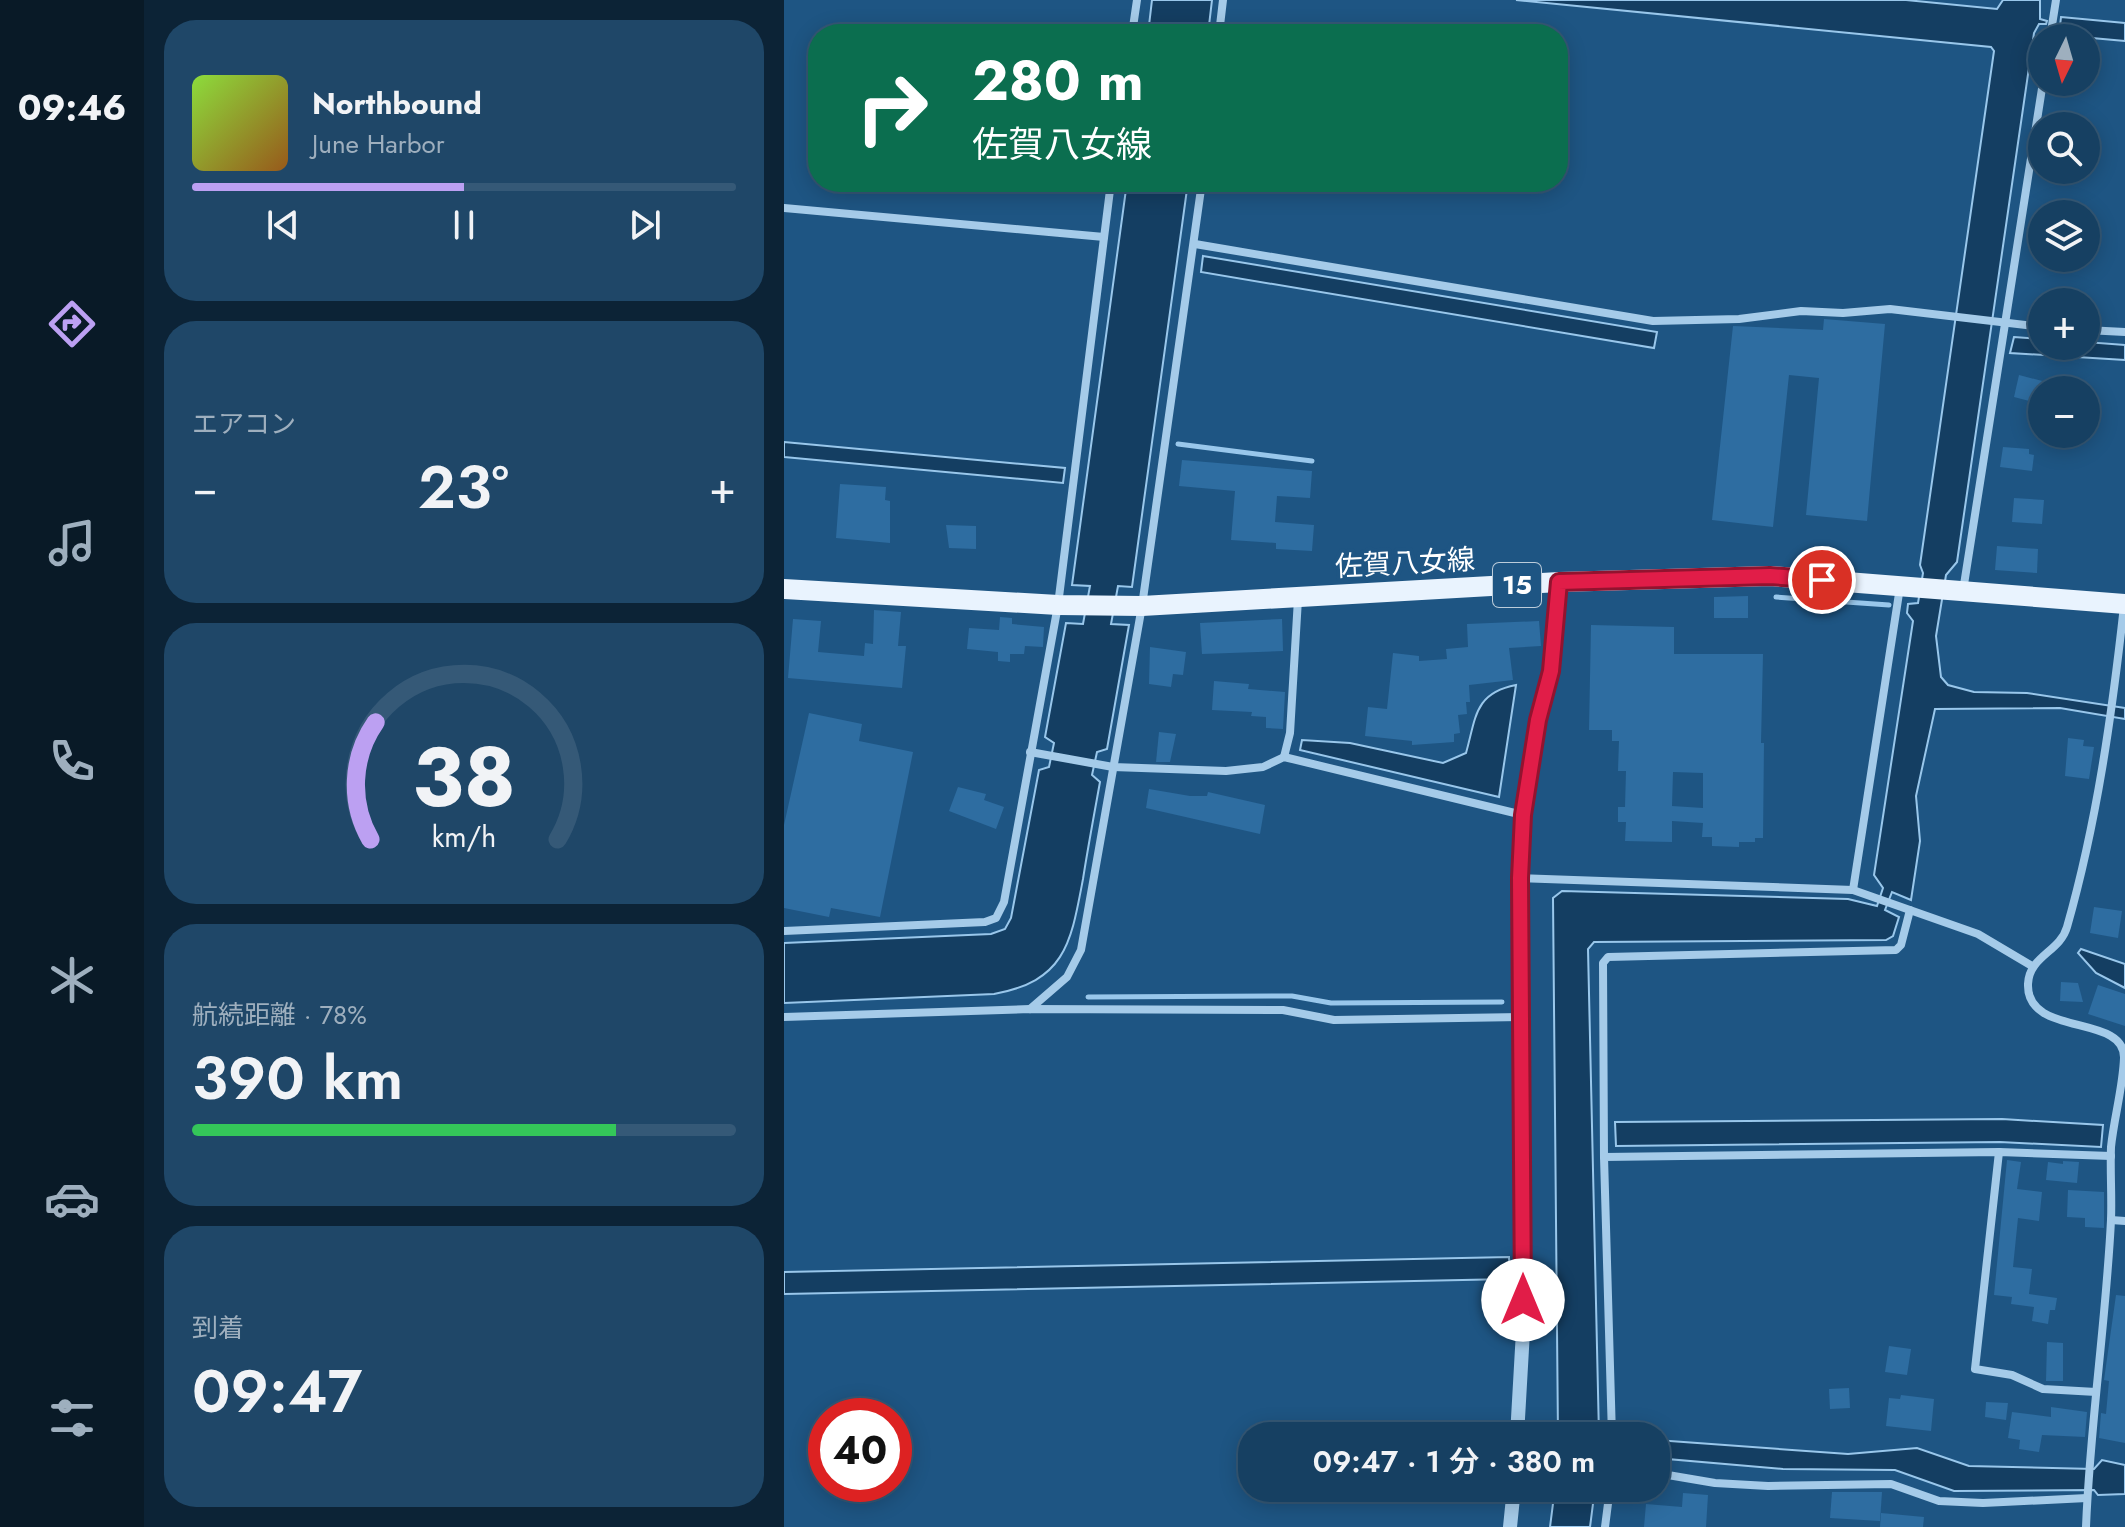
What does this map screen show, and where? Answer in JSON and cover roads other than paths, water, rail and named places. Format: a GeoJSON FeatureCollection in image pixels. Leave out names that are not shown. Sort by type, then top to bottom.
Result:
{"type":"FeatureCollection","features":[{"type":"Feature","properties":{"kind":"main road","name":"佐賀八女線"},"geometry":{"type":"LineString","coordinates":[[784,589],[1058,605],[1142,606],[1559,582],[1770,576],[2124,604]]}},
{"type":"Feature","properties":{"kind":"street"},"geometry":{"type":"LineString","coordinates":[[1133,24],[1137,0]]}},
{"type":"Feature","properties":{"kind":"street"},"geometry":{"type":"LineString","coordinates":[[1220,24],[1223,0]]}},
{"type":"Feature","properties":{"kind":"street"},"geometry":{"type":"LineString","coordinates":[[2052,24],[2056,0]]}},
{"type":"Feature","properties":{"kind":"street"},"geometry":{"type":"LineString","coordinates":[[1955,590],[2005,324],[2041,96]]}},
{"type":"Feature","properties":{"kind":"street"},"geometry":{"type":"LineString","coordinates":[[784,931],[985,922],[996,918],[1004,902],[1058,605],[1110,192]]}},
{"type":"Feature","properties":{"kind":"street"},"geometry":{"type":"LineString","coordinates":[[1030,1009],[1067,977],[1081,950],[1142,606],[1201,192]]}},
{"type":"Feature","properties":{"kind":"street"},"geometry":{"type":"LineString","coordinates":[[784,208],[1104,237]]}},
{"type":"Feature","properties":{"kind":"street"},"geometry":{"type":"LineString","coordinates":[[1195,244],[1653,321],[1739,319],[1801,311],[1843,313],[1890,309],[2028,326]]}},
{"type":"Feature","properties":{"kind":"street"},"geometry":{"type":"LineString","coordinates":[[2100,331],[2125,332]]}},
{"type":"Feature","properties":{"kind":"street"},"geometry":{"type":"LineString","coordinates":[[1518,1422],[1523,1331],[1520,878],[1523,815],[1538,720],[1551,671],[1559,582]]}},
{"type":"Feature","properties":{"kind":"street"},"geometry":{"type":"LineString","coordinates":[[1853,890],[1908,587]]}},
{"type":"Feature","properties":{"kind":"street"},"geometry":{"type":"LineString","coordinates":[[1284,757],[1290,733],[1298,597]]}},
{"type":"Feature","properties":{"kind":"street"},"geometry":{"type":"LineString","coordinates":[[2086,1527],[2111,1220],[2111,1156],[2124,1057],[2122,1044],[2112,1036],[2055,1018],[2037,1008],[2029,993],[2032,966],[2065,932],[2083,870],[2114,702],[2124,604]]}},
{"type":"Feature","properties":{"kind":"street"},"geometry":{"type":"LineString","coordinates":[[1030,752],[1113,767],[1226,771],[1263,767],[1284,757],[1523,815]]}},
{"type":"Feature","properties":{"kind":"street"},"geometry":{"type":"LineString","coordinates":[[1520,878],[1853,890],[1978,934],[2032,966]]}},
{"type":"Feature","properties":{"kind":"street"},"geometry":{"type":"LineString","coordinates":[[1612,1422],[1604,1157],[1603,963],[1608,957],[1896,950],[1901,945],[1910,910]]}},
{"type":"Feature","properties":{"kind":"street"},"geometry":{"type":"LineString","coordinates":[[784,1017],[1030,1009],[1283,1010],[1334,1020],[1521,1017]]}},
{"type":"Feature","properties":{"kind":"street"},"geometry":{"type":"LineString","coordinates":[[1604,1157],[1999,1152],[2111,1156]]}},
{"type":"Feature","properties":{"kind":"street"},"geometry":{"type":"LineString","coordinates":[[1999,1152],[1975,1369],[2012,1375],[2043,1389],[2096,1392]]}},
{"type":"Feature","properties":{"kind":"street"},"geometry":{"type":"LineString","coordinates":[[2111,1220],[2125,1221]]}},
{"type":"Feature","properties":{"kind":"street"},"geometry":{"type":"LineString","coordinates":[[1670,1475],[1715,1483],[1768,1486],[1891,1484],[1939,1501],[1983,1503],[2087,1496]]}},
{"type":"Feature","properties":{"kind":"street"},"geometry":{"type":"LineString","coordinates":[[1510,1527],[1513,1502]]}},
{"type":"Feature","properties":{"kind":"street"},"geometry":{"type":"LineString","coordinates":[[1605,1527],[1608,1502]]}},
{"type":"Feature","properties":{"kind":"water"},"geometry":{"type":"Polygon","coordinates":[[[1152,0],[1212,0],[1209,24],[1149,24],[1152,0]]]}},
{"type":"Feature","properties":{"kind":"water"},"geometry":{"type":"Polygon","coordinates":[[[1516,0],[1906,0],[1997,9],[2003,0],[2040,0],[2040,19],[2047,21],[2046,24],[2028,24],[2028,74],[1957,562],[1946,575],[1936,636],[1941,677],[1948,685],[1974,692],[2027,693],[2125,708],[2125,719],[2060,708],[1935,709],[1916,796],[1920,841],[1911,900],[1892,892],[1885,910],[1899,917],[1893,936],[1886,940],[1594,942],[1588,949],[1599,1422],[1558,1422],[1553,898],[1562,891],[1848,899],[1877,906],[1883,888],[1874,875],[1913,621],[1907,613],[1908,604],[1918,603],[1923,573],[1920,565],[1994,51],[1991,47],[1516,0]]]}},
{"type":"Feature","properties":{"kind":"water"},"geometry":{"type":"Polygon","coordinates":[[[2061,17],[2125,23],[2125,41],[2100,39],[2100,24],[2060,24],[2061,17]]]}},
{"type":"Feature","properties":{"kind":"water"},"geometry":{"type":"Polygon","coordinates":[[[1126,192],[1187,192],[1132,587],[1118,586],[1111,624],[1129,625],[1107,749],[1097,752],[1092,775],[1100,782],[1069,940],[1051,969],[1018,988],[994,994],[784,1003],[784,943],[991,934],[1005,929],[1011,918],[1039,770],[1049,767],[1054,743],[1045,737],[1066,623],[1083,624],[1090,586],[1072,585],[1126,192]]]}},
{"type":"Feature","properties":{"kind":"water"},"geometry":{"type":"Polygon","coordinates":[[[1203,256],[1657,332],[1654,348],[1201,272],[1203,256]]]}},
{"type":"Feature","properties":{"kind":"water"},"geometry":{"type":"Polygon","coordinates":[[[2014,337],[2028,338],[2028,354],[2010,353],[2014,337]]]}},
{"type":"Feature","properties":{"kind":"water"},"geometry":{"type":"Polygon","coordinates":[[[2100,343],[2125,345],[2125,360],[2100,358],[2100,343]]]}},
{"type":"Feature","properties":{"kind":"water"},"geometry":{"type":"Polygon","coordinates":[[[784,442],[1065,468],[1063,483],[784,457],[784,442]]]}},
{"type":"Feature","properties":{"kind":"water"},"geometry":{"type":"Polygon","coordinates":[[[1516,685],[1499,797],[1300,750],[1302,740],[1350,743],[1443,763],[1466,753],[1475,718],[1484,701],[1502,689],[1516,685]]]}},
{"type":"Feature","properties":{"kind":"water"},"geometry":{"type":"Polygon","coordinates":[[[2081,949],[2125,964],[2125,988],[2096,973],[2078,953],[2081,949]]]}},
{"type":"Feature","properties":{"kind":"water"},"geometry":{"type":"Polygon","coordinates":[[[2002,1119],[2103,1125],[2101,1147],[2000,1142],[1616,1146],[1615,1122],[2002,1119]]]}},
{"type":"Feature","properties":{"kind":"water"},"geometry":{"type":"Polygon","coordinates":[[[1509,1257],[1510,1279],[784,1294],[784,1272],[1509,1257]]]}},
{"type":"Feature","properties":{"kind":"water"},"geometry":{"type":"Polygon","coordinates":[[[1670,1441],[1848,1454],[1917,1448],[1969,1466],[2094,1469],[2102,1460],[2125,1465],[2125,1494],[2098,1495],[2094,1490],[1954,1491],[1895,1470],[1783,1469],[1670,1459],[1670,1441]]]}},
{"type":"Feature","properties":{"kind":"water"},"geometry":{"type":"Polygon","coordinates":[[[1553,1502],[1593,1502],[1590,1527],[1550,1527],[1553,1502]]]}},
{"type":"Feature","properties":{"kind":"waterway"},"geometry":{"type":"LineString","coordinates":[[1178,444],[1312,461]]}},
{"type":"Feature","properties":{"kind":"waterway"},"geometry":{"type":"LineString","coordinates":[[1776,597],[1889,605]]}},
{"type":"Feature","properties":{"kind":"waterway"},"geometry":{"type":"LineString","coordinates":[[1088,997],[1292,996],[1331,1003],[1502,1002]]}}]}
